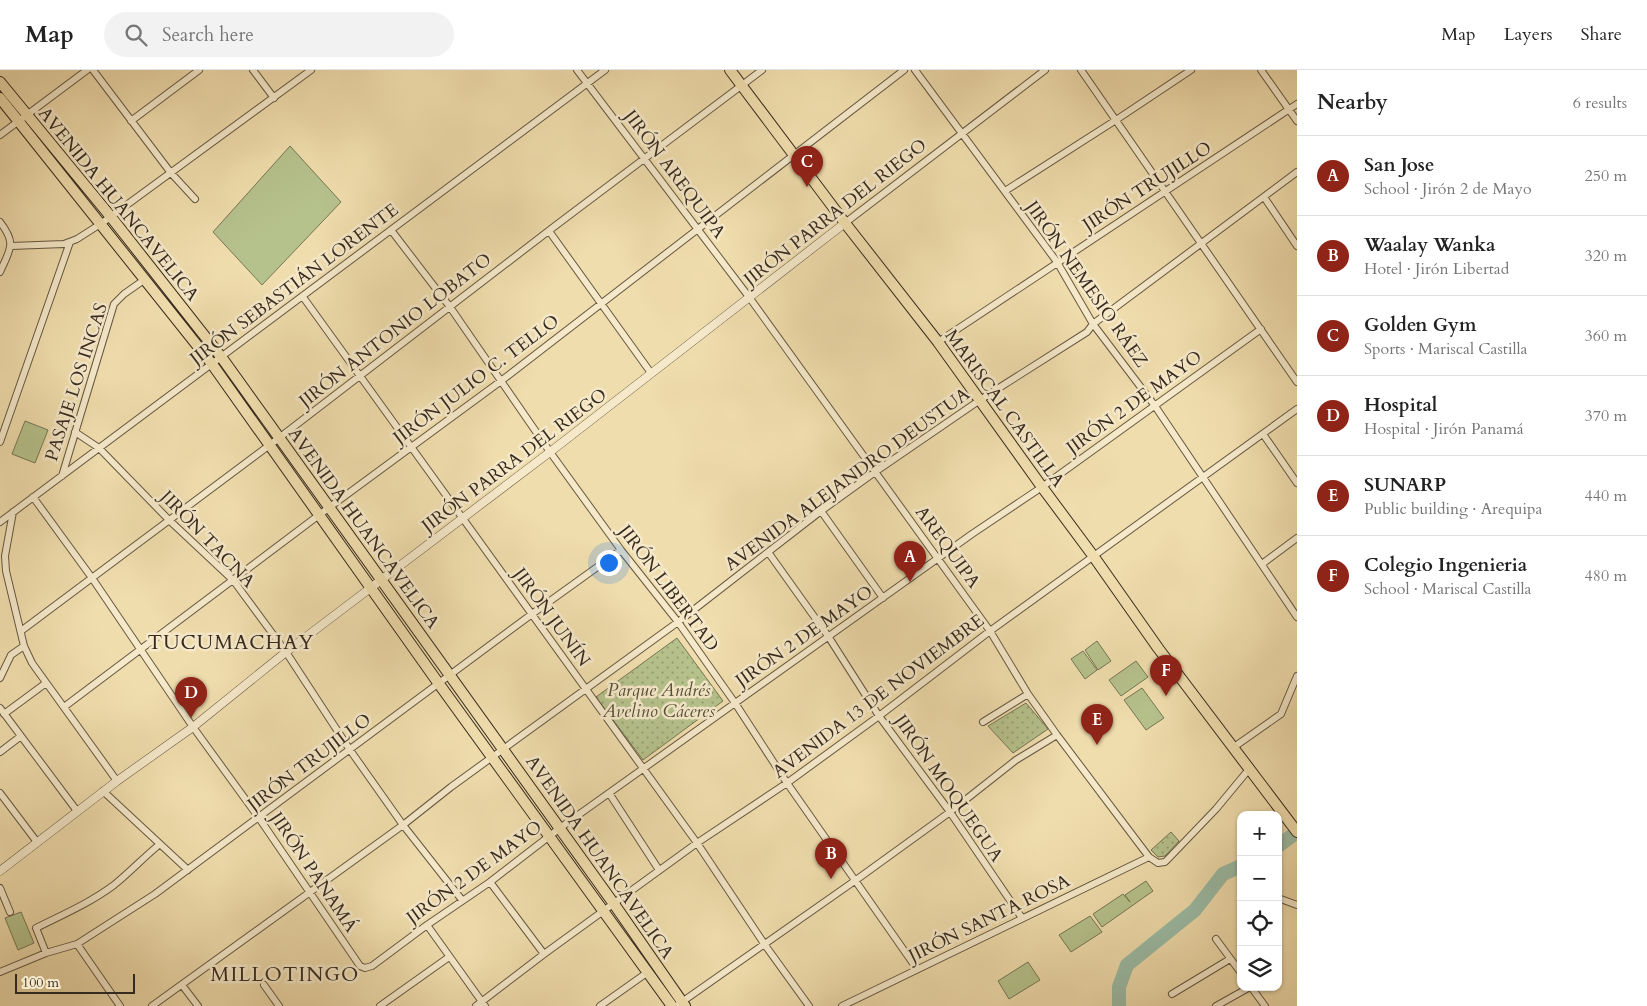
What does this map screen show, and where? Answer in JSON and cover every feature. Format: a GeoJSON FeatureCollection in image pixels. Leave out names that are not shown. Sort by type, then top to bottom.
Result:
{"type":"FeatureCollection","features":[{"type":"Feature","properties":{"kind":"highway","name":"MARISCAL CASTILLA"},"geometry":{"type":"LineString","coordinates":[[730,70],[845,223],[938,342],[1158,648],[1297,832]]}},
{"type":"Feature","properties":{"kind":"highway","name":"AVENIDA HUANCAVELICA"},"geometry":{"type":"LineString","coordinates":[[0,82],[22,118],[144,280],[212,364],[648,972],[679,1005]]}},
{"type":"Feature","properties":{"kind":"highway","name":"AVENIDA HUANCAVELICA"},"geometry":{"type":"LineString","coordinates":[[0,98],[22,118],[111,217],[222,358],[614,904],[679,1005]]}},
{"type":"Feature","properties":{"kind":"street"},"geometry":{"type":"LineString","coordinates":[[0,135],[87,70]]}},
{"type":"Feature","properties":{"kind":"street"},"geometry":{"type":"LineString","coordinates":[[93,70],[170,173],[195,199]]}},
{"type":"Feature","properties":{"kind":"street"},"geometry":{"type":"LineString","coordinates":[[131,121],[199,70]]}},
{"type":"Feature","properties":{"kind":"street"},"geometry":{"type":"LineString","coordinates":[[253,70],[274,98]]}},
{"type":"Feature","properties":{"kind":"street"},"geometry":{"type":"LineString","coordinates":[[11,246],[64,244],[102,224],[311,70]]}},
{"type":"Feature","properties":{"kind":"street","name":"JIRÓN AREQUIPA"},"geometry":{"type":"LineString","coordinates":[[577,70],[750,297]]}},
{"type":"Feature","properties":{"kind":"street","name":"JIRÓN SEBASTIÁN LORENTE"},"geometry":{"type":"LineString","coordinates":[[0,522],[605,70]]}},
{"type":"Feature","properties":{"kind":"street","name":"JIRÓN ANTONIO LOBATO"},"geometry":{"type":"LineString","coordinates":[[21,631],[270,445],[644,158],[762,70]]}},
{"type":"Feature","properties":{"kind":"street","name":"JIRÓN JULIO C. TELLO"},"geometry":{"type":"LineString","coordinates":[[64,707],[319,514],[501,381],[904,70]]}},
{"type":"Feature","properties":{"kind":"street","name":"JIRÓN NEMESIO RÁEZ"},"geometry":{"type":"LineString","coordinates":[[915,70],[1057,262],[1093,324],[1155,406],[1297,617]]}},
{"type":"Feature","properties":{"kind":"street","name":"JIRÓN PARRA DEL RIEGO"},"geometry":{"type":"LineString","coordinates":[[0,871],[117,781],[193,727],[286,652],[550,452],[1045,70]]}},
{"type":"Feature","properties":{"kind":"street"},"geometry":{"type":"LineString","coordinates":[[1081,70],[1297,382]]}},
{"type":"Feature","properties":{"kind":"street"},"geometry":{"type":"LineString","coordinates":[[1005,191],[1191,70]]}},
{"type":"Feature","properties":{"kind":"street"},"geometry":{"type":"LineString","coordinates":[[1261,70],[1297,121]]}},
{"type":"Feature","properties":{"kind":"street","name":"JIRÓN TRUJILLO"},"geometry":{"type":"LineString","coordinates":[[938,342],[1297,104]]}},
{"type":"Feature","properties":{"kind":"street","name":"AVENIDA ALEJANDRO DEUSTUA"},"geometry":{"type":"LineString","coordinates":[[152,1006],[404,825],[503,749],[678,622],[821,511],[980,400],[1087,332],[1093,324],[1297,172]]}},
{"type":"Feature","properties":{"kind":"street"},"geometry":{"type":"LineString","coordinates":[[1264,197],[1297,246]]}},
{"type":"Feature","properties":{"kind":"street"},"geometry":{"type":"LineString","coordinates":[[0,222],[9,234],[11,246],[0,272]]}},
{"type":"Feature","properties":{"kind":"street","name":"JIRÓN LIBERTAD"},"geometry":{"type":"LineString","coordinates":[[391,230],[450,307],[550,452],[621,550],[678,622],[735,703],[787,783],[917,969]]}},
{"type":"Feature","properties":{"kind":"street"},"geometry":{"type":"LineString","coordinates":[[549,231],[651,373]]}},
{"type":"Feature","properties":{"kind":"street"},"geometry":{"type":"LineString","coordinates":[[0,442],[70,242]]}},
{"type":"Feature","properties":{"kind":"street","name":"PASAJE LOS INCAS"},"geometry":{"type":"LineString","coordinates":[[62,476],[114,304],[124,294],[144,280]]}},
{"type":"Feature","properties":{"kind":"street","name":"JIRÓN JUNÍN"},"geometry":{"type":"LineString","coordinates":[[303,296],[697,843],[765,945],[809,1006]]}},
{"type":"Feature","properties":{"kind":"street","name":"AREQUIPA"},"geometry":{"type":"LineString","coordinates":[[750,297],[990,631],[1028,694],[1057,735],[1149,857],[1158,863],[1166,862],[1216,809],[1250,768]]}},
{"type":"Feature","properties":{"kind":"street","name":"JIRÓN 2 DE MAYO"},"geometry":{"type":"LineString","coordinates":[[365,968],[372,966],[462,900],[490,882],[550,835],[643,768],[1042,487],[1261,329]]}},
{"type":"Feature","properties":{"kind":"street","name":"AVENIDA 13 DE NOVIEMBRE"},"geometry":{"type":"LineString","coordinates":[[481,1004],[544,954],[659,870],[787,783],[879,716],[990,631],[1297,409]]}},
{"type":"Feature","properties":{"kind":"street","name":"JIRÓN TACNA"},"geometry":{"type":"LineString","coordinates":[[75,432],[99,448],[169,520],[233,580],[286,652],[350,750],[404,825],[462,900]]}},
{"type":"Feature","properties":{"kind":"street"},"geometry":{"type":"LineString","coordinates":[[1263,434],[1297,483]]}},
{"type":"Feature","properties":{"kind":"street","name":"JIRÓN PANAMÁ"},"geometry":{"type":"LineString","coordinates":[[34,497],[92,578],[193,727],[259,818],[360,966],[365,968]]}},
{"type":"Feature","properties":{"kind":"street"},"geometry":{"type":"LineString","coordinates":[[821,511],[883,598]]}},
{"type":"Feature","properties":{"kind":"street"},"geometry":{"type":"LineString","coordinates":[[13,512],[5,556],[6,571],[24,646],[32,663],[117,781]]}},
{"type":"Feature","properties":{"kind":"street"},"geometry":{"type":"LineString","coordinates":[[1262,564],[1297,538]]}},
{"type":"Feature","properties":{"kind":"street","name":"JIRÓN TRUJILLO"},"geometry":{"type":"LineString","coordinates":[[0,972],[46,953],[77,944],[156,894],[621,550]]}},
{"type":"Feature","properties":{"kind":"street","name":"JIRÓN MOQUEGUA"},"geometry":{"type":"LineString","coordinates":[[768,552],[828,636],[879,716],[950,812],[1022,918]]}},
{"type":"Feature","properties":{"kind":"street"},"geometry":{"type":"LineString","coordinates":[[0,678],[11,656],[24,646]]}},
{"type":"Feature","properties":{"kind":"street"},"geometry":{"type":"LineString","coordinates":[[1234,747],[1281,714],[1297,676]]}},
{"type":"Feature","properties":{"kind":"street"},"geometry":{"type":"LineString","coordinates":[[46,683],[2,711],[77,811]]}},
{"type":"Feature","properties":{"kind":"street"},"geometry":{"type":"LineString","coordinates":[[983,722],[1028,694]]}},
{"type":"Feature","properties":{"kind":"street"},"geometry":{"type":"LineString","coordinates":[[679,1005],[718,975],[765,945],[950,812],[1005,768],[1057,735]]}},
{"type":"Feature","properties":{"kind":"street"},"geometry":{"type":"LineString","coordinates":[[0,752],[21,736]]}},
{"type":"Feature","properties":{"kind":"street"},"geometry":{"type":"LineString","coordinates":[[104,791],[188,870]]}},
{"type":"Feature","properties":{"kind":"street"},"geometry":{"type":"LineString","coordinates":[[0,793],[37,842]]}},
{"type":"Feature","properties":{"kind":"street"},"geometry":{"type":"LineString","coordinates":[[609,793],[659,870]]}},
{"type":"Feature","properties":{"kind":"street"},"geometry":{"type":"LineString","coordinates":[[46,953],[36,928],[96,897],[113,885],[160,844]]}},
{"type":"Feature","properties":{"kind":"street","name":"JIRÓN SANTA ROSA"},"geometry":{"type":"LineString","coordinates":[[842,1006],[1149,857]]}},
{"type":"Feature","properties":{"kind":"street"},"geometry":{"type":"LineString","coordinates":[[490,882],[544,954]]}},
{"type":"Feature","properties":{"kind":"street"},"geometry":{"type":"LineString","coordinates":[[0,888],[10,912]]}},
{"type":"Feature","properties":{"kind":"street"},"geometry":{"type":"LineString","coordinates":[[1282,899],[1297,905]]}},
{"type":"Feature","properties":{"kind":"street"},"geometry":{"type":"LineString","coordinates":[[427,925],[481,1004]]}},
{"type":"Feature","properties":{"kind":"street"},"geometry":{"type":"LineString","coordinates":[[1216,939],[1237,968]]}},
{"type":"Feature","properties":{"kind":"street"},"geometry":{"type":"LineString","coordinates":[[77,944],[120,1006]]}},
{"type":"Feature","properties":{"kind":"street"},"geometry":{"type":"LineString","coordinates":[[380,1006],[449,956]]}},
{"type":"Feature","properties":{"kind":"street"},"geometry":{"type":"LineString","coordinates":[[1172,994],[1230,959]]}},
{"type":"Feature","properties":{"kind":"street"},"geometry":{"type":"LineString","coordinates":[[600,1006],[648,972]]}},
{"type":"Feature","properties":{"kind":"street"},"geometry":{"type":"LineString","coordinates":[[264,984],[279,1006]]}},
{"type":"Feature","properties":{"kind":"street"},"geometry":{"type":"LineString","coordinates":[[182,985],[198,1006]]}},
{"type":"Feature","properties":{"kind":"street"},"geometry":{"type":"LineString","coordinates":[[1216,1006],[1244,991]]}},
{"type":"Feature","properties":{"kind":"street"},"geometry":{"type":"LineString","coordinates":[[1254,991],[1265,1006]]}},
{"type":"Feature","properties":{"kind":"green space"},"geometry":{"type":"Polygon","coordinates":[[[290,146],[341,202],[262,285],[213,232],[290,146]]]}},
{"type":"Feature","properties":{"kind":"green space"},"geometry":{"type":"Polygon","coordinates":[[[25,421],[48,430],[35,463],[12,454],[25,421]]]}},
{"type":"Feature","properties":{"kind":"green space","name":"Parque Andrés Avelino Cáceres"},"geometry":{"type":"Polygon","coordinates":[[[677,638],[723,701],[643,760],[596,697],[677,638]]]}},
{"type":"Feature","properties":{"kind":"green space"},"geometry":{"type":"Polygon","coordinates":[[[1097,641],[1111,661],[1098,670],[1085,650],[1097,641]]]}},
{"type":"Feature","properties":{"kind":"green space"},"geometry":{"type":"Polygon","coordinates":[[[1083,651],[1097,670],[1085,679],[1071,659],[1083,651]]]}},
{"type":"Feature","properties":{"kind":"green space"},"geometry":{"type":"Polygon","coordinates":[[[1136,661],[1148,677],[1121,696],[1109,680],[1136,661]]]}},
{"type":"Feature","properties":{"kind":"green space"},"geometry":{"type":"Polygon","coordinates":[[[1142,688],[1164,718],[1146,730],[1124,700],[1142,688]]]}},
{"type":"Feature","properties":{"kind":"green space"},"geometry":{"type":"Polygon","coordinates":[[[1026,703],[1048,729],[1013,753],[988,726],[1026,703]]]}},
{"type":"Feature","properties":{"kind":"green space"},"geometry":{"type":"Polygon","coordinates":[[[1171,832],[1179,841],[1165,856],[1158,857],[1151,850],[1171,832]]]}},
{"type":"Feature","properties":{"kind":"green space"},"geometry":{"type":"Polygon","coordinates":[[[1146,881],[1153,891],[1102,927],[1093,914],[1123,894],[1130,902],[1125,895],[1146,881]]]}},
{"type":"Feature","properties":{"kind":"green space"},"geometry":{"type":"Polygon","coordinates":[[[21,912],[34,943],[18,950],[5,918],[21,912]]]}},
{"type":"Feature","properties":{"kind":"green space"},"geometry":{"type":"Polygon","coordinates":[[[1090,916],[1102,932],[1071,952],[1059,935],[1090,916]]]}},
{"type":"Feature","properties":{"kind":"green space"},"geometry":{"type":"Polygon","coordinates":[[[1028,962],[1040,980],[1009,999],[998,981],[1028,962]]]}},
{"type":"Feature","properties":{"kind":"waterway"},"geometry":{"type":"LineString","coordinates":[[1282,843],[1297,832]]}},
{"type":"Feature","properties":{"kind":"waterway"},"geometry":{"type":"LineString","coordinates":[[1119,1006],[1119,987],[1127,965],[1195,910],[1223,874],[1237,868]]}},
{"type":"Feature","properties":{"kind":"place","name":"Golden Gym"},"geometry":{"type":"Point","coordinates":[807,187]}},
{"type":"Feature","properties":{"kind":"place","name":"San Jose"},"geometry":{"type":"Point","coordinates":[910,582]}},
{"type":"Feature","properties":{"kind":"place","name":"Colegio Ingenieria"},"geometry":{"type":"Point","coordinates":[1166,696]}},
{"type":"Feature","properties":{"kind":"place","name":"Hospital"},"geometry":{"type":"Point","coordinates":[191,718]}},
{"type":"Feature","properties":{"kind":"place","name":"SUNARP"},"geometry":{"type":"Point","coordinates":[1097,745]}},
{"type":"Feature","properties":{"kind":"place","name":"Waalay Wanka"},"geometry":{"type":"Point","coordinates":[831,879]}},
{"type":"Feature","properties":{"kind":"district","name":"TUCUMACHAY"},"geometry":{"type":"Point","coordinates":[231,642]}},
{"type":"Feature","properties":{"kind":"district","name":"MILLOTINGO"},"geometry":{"type":"Point","coordinates":[285,974]}}]}
